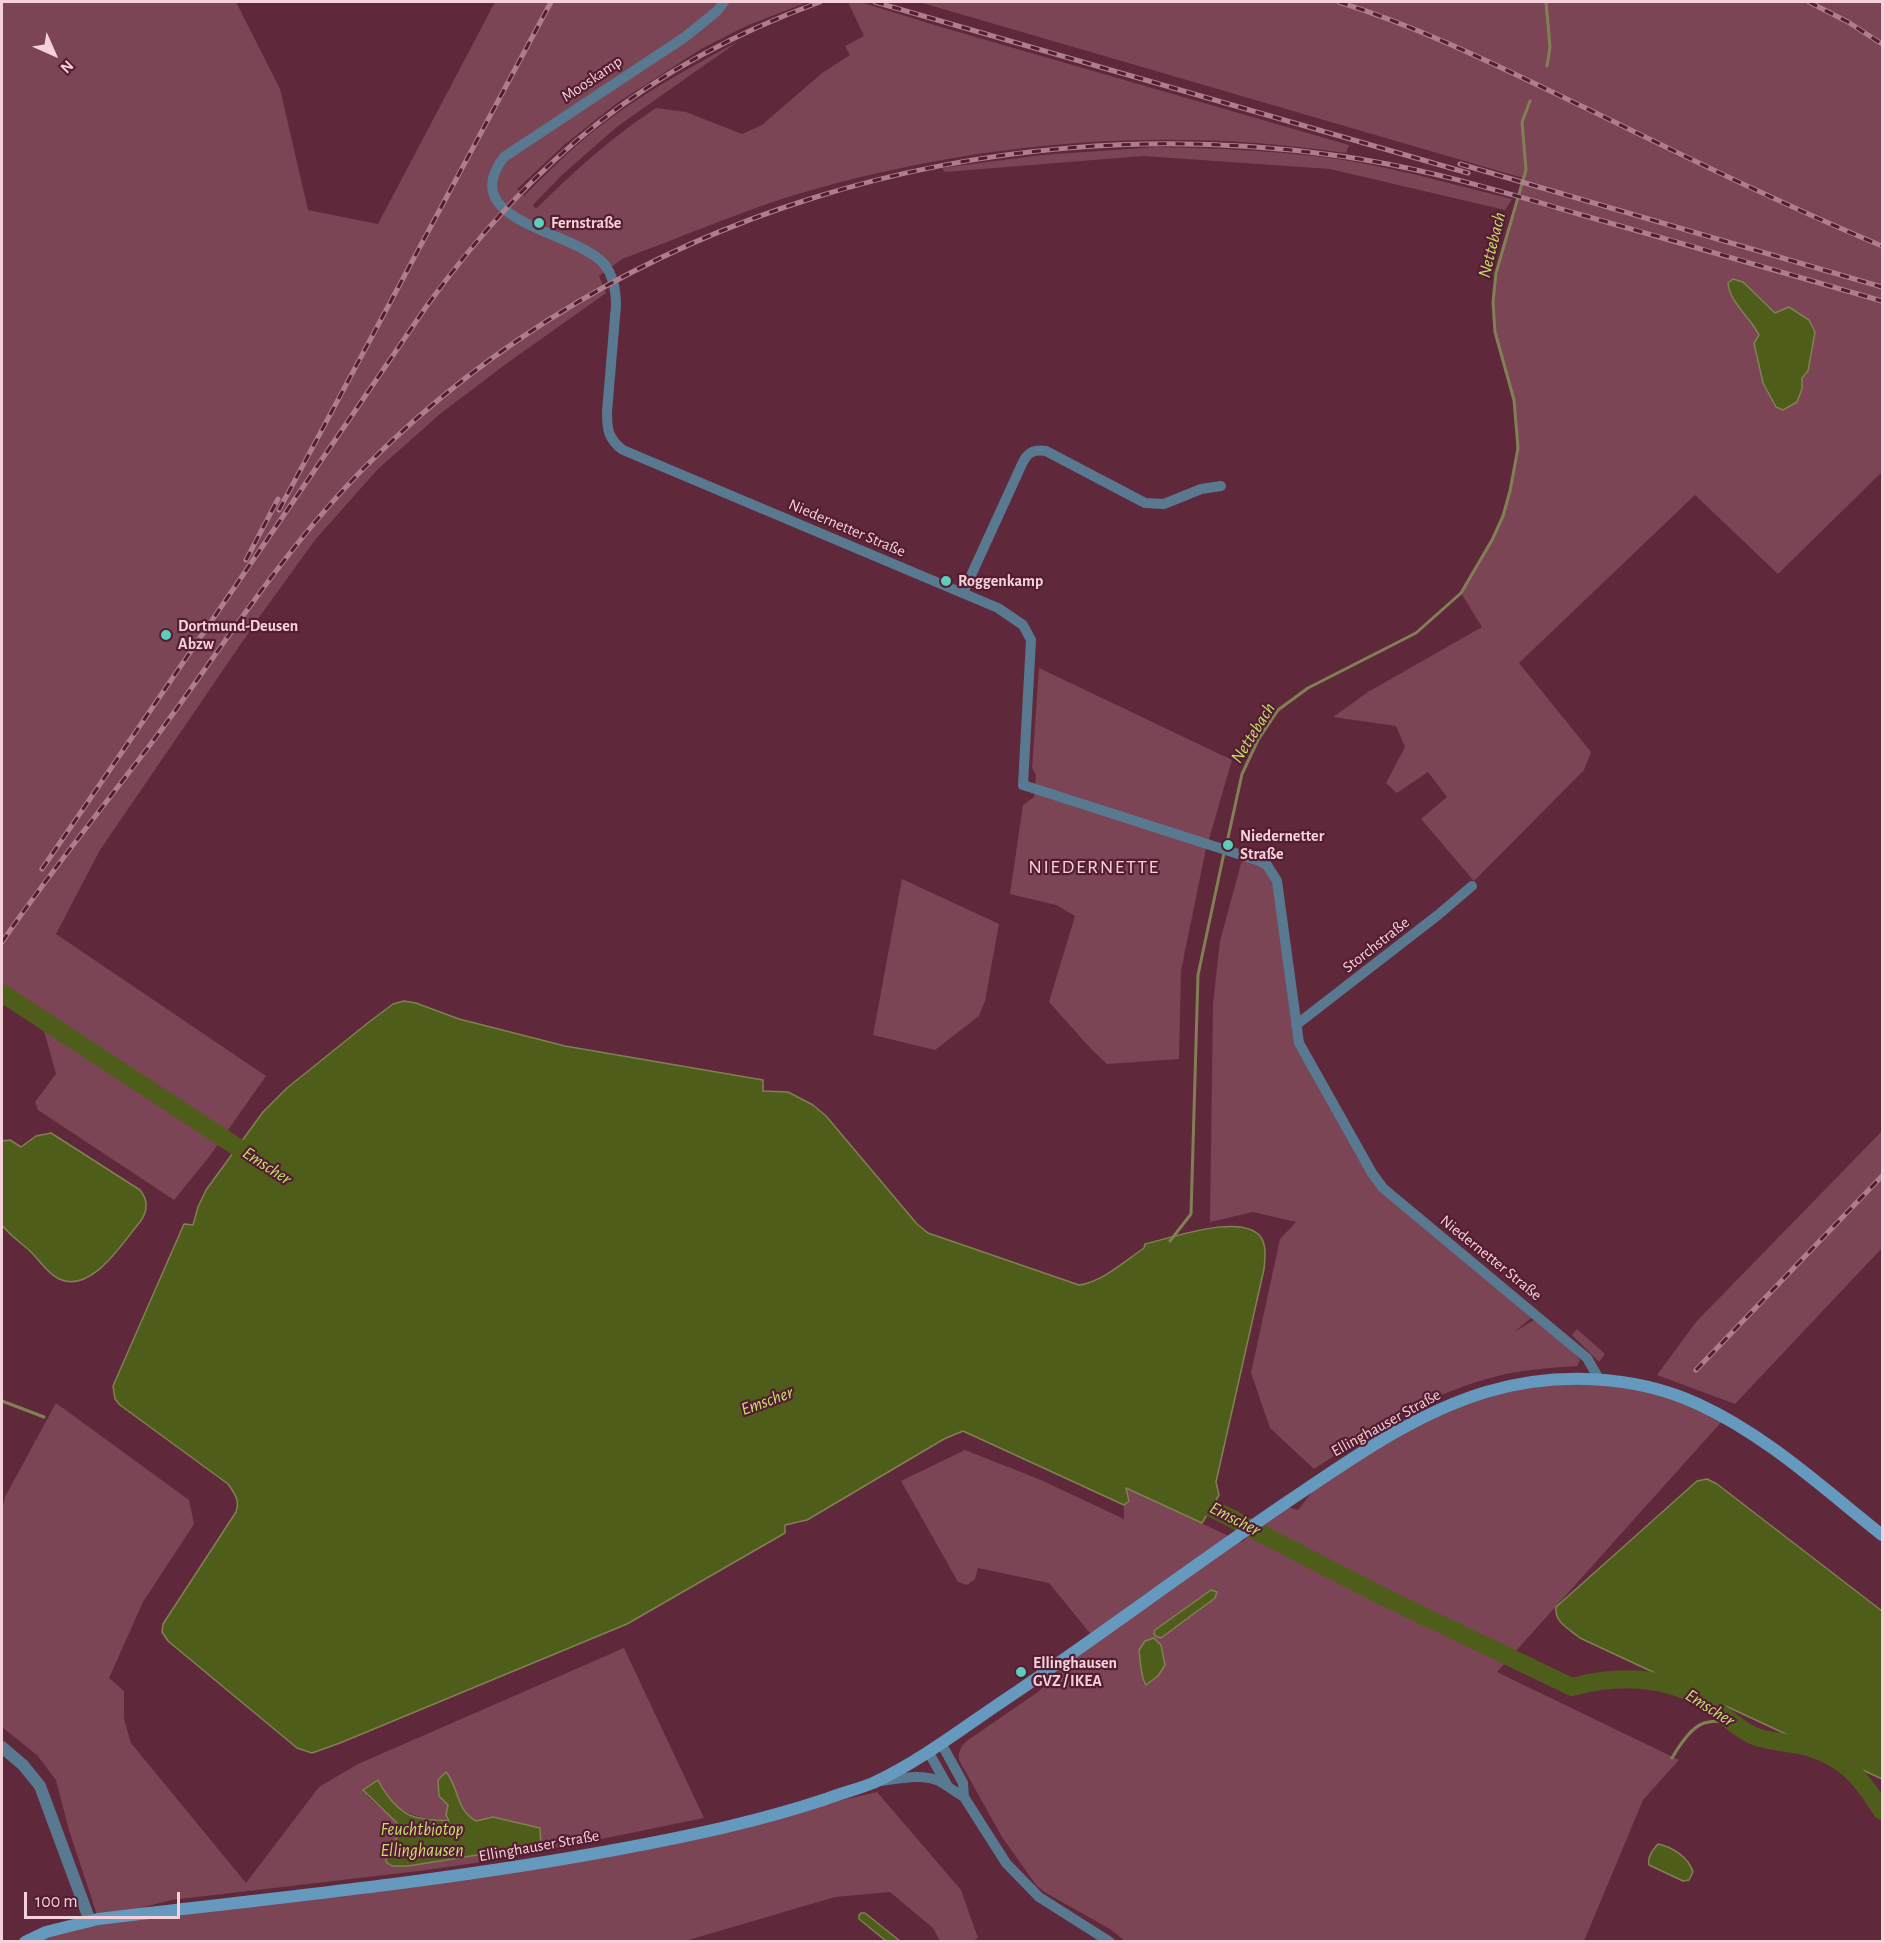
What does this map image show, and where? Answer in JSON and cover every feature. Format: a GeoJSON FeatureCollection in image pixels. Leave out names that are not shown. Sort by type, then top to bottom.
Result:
{"type":"FeatureCollection","features":[{"type":"Feature","properties":{"kind":"main road","name":"Ellinghauser Straße"},"geometry":{"type":"LineString","coordinates":[[25,1941],[46,1932],[90,1921],[333,1893],[516,1868],[696,1835],[776,1815],[875,1782],[941,1743],[1282,1505],[1357,1456],[1400,1430],[1469,1397],[1493,1390],[1544,1380],[1599,1379],[1676,1395],[1725,1418],[1794,1464],[1882,1535]]}},
{"type":"Feature","properties":{"kind":"street","name":"Mooskamp"},"geometry":{"type":"LineString","coordinates":[[612,440],[607,428],[616,305],[615,287],[611,274],[601,262],[585,250],[517,219],[502,207],[495,200],[491,190],[493,175],[504,157],[685,37],[717,11],[724,2]]}},
{"type":"Feature","properties":{"kind":"street","name":"Niedernetter Straße"},"geometry":{"type":"LineString","coordinates":[[612,440],[623,450],[963,593],[1011,615],[1023,625],[1031,640],[1023,785],[1213,845],[1267,865],[1277,881],[1299,1043],[1372,1173],[1383,1188],[1587,1358],[1599,1379]]}},
{"type":"Feature","properties":{"kind":"street"},"geometry":{"type":"LineString","coordinates":[[963,593],[1022,464],[1035,450],[1046,451],[1145,503],[1164,504],[1201,489],[1221,486]]}},
{"type":"Feature","properties":{"kind":"street","name":"Storchstraße"},"geometry":{"type":"LineString","coordinates":[[1296,1025],[1472,886]]}},
{"type":"Feature","properties":{"kind":"street","name":"Ellinghauser Straße"},"geometry":{"type":"LineString","coordinates":[[941,1743],[963,1783],[964,1797]]}},
{"type":"Feature","properties":{"kind":"street"},"geometry":{"type":"LineString","coordinates":[[2,1747],[23,1765],[39,1786],[90,1921]]}},
{"type":"Feature","properties":{"kind":"street","name":"Ellinghauser Straße"},"geometry":{"type":"LineString","coordinates":[[928,1751],[950,1788]]}},
{"type":"Feature","properties":{"kind":"street","name":"Ellinghauser Straße"},"geometry":{"type":"LineString","coordinates":[[875,1782],[919,1777],[938,1780],[964,1797],[1006,1863],[1039,1897],[1110,1941]]}},
{"type":"Feature","properties":{"kind":"shaded area"},"geometry":{"type":"Polygon","coordinates":[[[2,2],[236,2],[280,89],[308,210],[378,224],[495,2],[808,2],[746,26],[701,49],[617,103],[564,145],[517,189],[524,196],[577,145],[615,115],[676,76],[739,41],[618,126],[563,174],[533,205],[536,209],[593,156],[656,108],[686,112],[742,134],[762,125],[822,73],[850,55],[845,46],[864,36],[848,2],[860,2],[1349,145],[1346,153],[1206,140],[1135,140],[1065,144],[925,163],[856,178],[746,211],[622,259],[599,276],[606,293],[440,414],[377,470],[315,540],[260,616],[100,850],[56,934],[266,1076],[209,1157],[174,1200],[38,1110],[35,1102],[56,1074],[40,1016],[2,988],[2,2]]]}},
{"type":"Feature","properties":{"kind":"shaded area"},"geometry":{"type":"Polygon","coordinates":[[[919,2],[1882,2],[1882,472],[1778,574],[1695,495],[1519,663],[1591,752],[1584,770],[1474,881],[1421,819],[1447,797],[1428,772],[1397,793],[1386,783],[1405,747],[1396,726],[1333,717],[1368,692],[1482,627],[1461,593],[1498,524],[1513,478],[1516,428],[1513,400],[1495,327],[1493,302],[1500,255],[1523,178],[919,2]]]}},
{"type":"Feature","properties":{"kind":"shaded area"},"geometry":{"type":"Polygon","coordinates":[[[1157,147],[1254,151],[1350,161],[1512,199],[1505,210],[1330,169],[1143,156],[945,172],[942,168],[1042,155],[1157,147]]]}},
{"type":"Feature","properties":{"kind":"shaded area"},"geometry":{"type":"Polygon","coordinates":[[[1039,668],[1232,760],[1205,853],[1181,971],[1179,1059],[1107,1064],[1092,1050],[1049,1002],[1075,916],[1056,905],[1010,894],[1023,805],[1034,797],[1036,775],[1032,768],[1039,668]]]}},
{"type":"Feature","properties":{"kind":"shaded area"},"geometry":{"type":"Polygon","coordinates":[[[1252,858],[1277,881],[1299,1043],[1372,1173],[1536,1314],[1514,1332],[1534,1320],[1574,1352],[1580,1360],[1577,1366],[1501,1375],[1443,1394],[1399,1416],[1314,1469],[1270,1428],[1251,1373],[1280,1239],[1296,1222],[1253,1212],[1210,1222],[1213,1004],[1220,941],[1242,860],[1252,858]]]}},
{"type":"Feature","properties":{"kind":"shaded area"},"geometry":{"type":"Polygon","coordinates":[[[902,879],[999,924],[985,1001],[979,1016],[935,1050],[873,1035],[902,879]]]}},
{"type":"Feature","properties":{"kind":"shaded area"},"geometry":{"type":"Polygon","coordinates":[[[1882,1131],[1882,1248],[1735,1404],[1657,1375],[1696,1322],[1882,1131]]]}},
{"type":"Feature","properties":{"kind":"shaded area"},"geometry":{"type":"Polygon","coordinates":[[[1577,1329],[1605,1354],[1599,1362],[1572,1335],[1577,1329]]]}},
{"type":"Feature","properties":{"kind":"shaded area"},"geometry":{"type":"Polygon","coordinates":[[[1544,1380],[1645,1387],[1725,1418],[1497,1672],[1679,1760],[1643,1800],[1584,1941],[1125,1941],[1110,1929],[1036,1885],[1002,1837],[959,1760],[960,1751],[968,1740],[1038,1692],[1093,1637],[1049,1583],[978,1568],[975,1579],[967,1585],[958,1582],[901,1481],[965,1450],[1041,1480],[1124,1519],[1124,1505],[1129,1501],[1125,1488],[1242,1542],[1282,1505],[1298,1510],[1324,1477],[1445,1407],[1544,1380]],[[1140,1663],[1143,1669],[1143,1683],[1158,1676],[1140,1663]]]}},
{"type":"Feature","properties":{"kind":"shaded area"},"geometry":{"type":"Polygon","coordinates":[[[56,1403],[189,1500],[194,1524],[143,1602],[109,1678],[124,1691],[124,1719],[131,1743],[246,1883],[319,1787],[358,1764],[624,1648],[704,1818],[503,1859],[171,1900],[105,1917],[425,1881],[776,1815],[877,1792],[961,1890],[978,1938],[972,1941],[940,1941],[933,1928],[890,1892],[835,1897],[685,1941],[25,1941],[98,1918],[69,1830],[56,1780],[37,1755],[2,1727],[2,1510],[5,1497],[56,1403]],[[378,1780],[367,1796],[397,1823],[408,1866],[541,1846],[540,1828],[493,1817],[476,1822],[466,1815],[459,1801],[449,1805],[446,1815],[450,1821],[416,1816],[399,1808],[378,1780]]]}},
{"type":"Feature","properties":{"kind":"water"},"geometry":{"type":"Polygon","coordinates":[[[1733,279],[1743,282],[1775,313],[1789,307],[1809,320],[1815,332],[1808,371],[1802,378],[1802,389],[1797,402],[1783,410],[1776,407],[1763,383],[1754,343],[1759,335],[1732,297],[1728,283],[1733,279]]]}},
{"type":"Feature","properties":{"kind":"water"},"geometry":{"type":"Polygon","coordinates":[[[404,1001],[416,1003],[459,1019],[565,1046],[763,1080],[763,1091],[788,1092],[813,1105],[826,1116],[917,1224],[928,1233],[1079,1285],[1096,1280],[1113,1270],[1144,1248],[1145,1244],[1205,1229],[1237,1227],[1250,1229],[1260,1236],[1264,1243],[1264,1269],[1216,1482],[1219,1495],[1202,1523],[1126,1488],[1129,1501],[1124,1505],[963,1431],[944,1439],[807,1520],[785,1525],[785,1533],[627,1624],[340,1743],[312,1753],[297,1748],[168,1641],[162,1632],[163,1624],[236,1512],[237,1501],[228,1484],[120,1405],[115,1399],[113,1386],[184,1224],[193,1225],[206,1190],[263,1112],[287,1088],[369,1022],[393,1004],[404,1001]]]}},
{"type":"Feature","properties":{"kind":"water"},"geometry":{"type":"Polygon","coordinates":[[[51,1133],[140,1190],[146,1202],[145,1214],[140,1222],[105,1264],[83,1279],[71,1282],[51,1274],[2,1225],[2,1141],[10,1140],[21,1147],[36,1136],[51,1133]]]}},
{"type":"Feature","properties":{"kind":"water"},"geometry":{"type":"Polygon","coordinates":[[[1707,1479],[1717,1484],[1882,1611],[1882,1779],[1580,1638],[1563,1625],[1557,1617],[1556,1607],[1697,1481],[1707,1479]]]}},
{"type":"Feature","properties":{"kind":"water"},"geometry":{"type":"Polygon","coordinates":[[[1211,1590],[1217,1592],[1215,1598],[1161,1638],[1155,1636],[1155,1630],[1211,1590]]]}},
{"type":"Feature","properties":{"kind":"water"},"geometry":{"type":"Polygon","coordinates":[[[1154,1638],[1161,1645],[1165,1665],[1158,1676],[1146,1685],[1139,1650],[1145,1641],[1154,1638]]]}},
{"type":"Feature","properties":{"kind":"water","name":"Feuchtbiotop Ellinghausen"},"geometry":{"type":"Polygon","coordinates":[[[446,1772],[454,1785],[464,1811],[469,1816],[476,1821],[493,1817],[540,1828],[541,1847],[528,1847],[408,1866],[392,1866],[386,1862],[387,1850],[400,1834],[397,1823],[363,1790],[378,1780],[384,1791],[403,1812],[423,1819],[449,1821],[446,1815],[448,1805],[439,1796],[438,1780],[446,1772]]]}},
{"type":"Feature","properties":{"kind":"water"},"geometry":{"type":"Polygon","coordinates":[[[1658,1844],[1675,1850],[1688,1862],[1693,1872],[1689,1880],[1683,1881],[1649,1865],[1652,1851],[1658,1844]]]}},
{"type":"Feature","properties":{"kind":"water"},"geometry":{"type":"Polygon","coordinates":[[[861,1913],[865,1913],[900,1941],[886,1941],[859,1919],[861,1913]]]}},
{"type":"Feature","properties":{"kind":"waterway","name":"Nettebach"},"geometry":{"type":"LineString","coordinates":[[1546,2],[1550,47],[1547,66]]}},
{"type":"Feature","properties":{"kind":"waterway","name":"Nettebach"},"geometry":{"type":"LineString","coordinates":[[1226,847],[1242,774],[1258,740],[1278,710],[1308,688],[1416,633],[1461,593],[1492,540],[1503,516],[1518,448],[1514,400],[1495,332],[1493,302],[1496,273],[1526,170],[1522,122],[1530,101]]}},
{"type":"Feature","properties":{"kind":"waterway","name":"Nettebach"},"geometry":{"type":"LineString","coordinates":[[1170,1241],[1191,1214],[1198,975],[1224,853]]}},
{"type":"Feature","properties":{"kind":"waterway","name":"Emscher"},"geometry":{"type":"LineString","coordinates":[[2,993],[257,1160]]}},
{"type":"Feature","properties":{"kind":"waterway"},"geometry":{"type":"LineString","coordinates":[[2,1401],[44,1417]]}},
{"type":"Feature","properties":{"kind":"waterway","name":"Emscher"},"geometry":{"type":"LineString","coordinates":[[1190,1497],[1384,1597],[1572,1687],[1605,1680],[1623,1679],[1657,1682],[1690,1692],[1747,1733],[1767,1740],[1801,1745],[1833,1757],[1860,1779],[1882,1811]]}},
{"type":"Feature","properties":{"kind":"waterway"},"geometry":{"type":"LineString","coordinates":[[1672,1758],[1685,1738],[1699,1725],[1711,1721],[1733,1721]]}},
{"type":"Feature","properties":{"kind":"railway"},"geometry":{"type":"LineString","coordinates":[[279,510],[551,2]]}},
{"type":"Feature","properties":{"kind":"railway"},"geometry":{"type":"LineString","coordinates":[[42,869],[426,307],[466,254],[508,206],[552,162],[648,87],[701,55],[758,27],[820,2]]}},
{"type":"Feature","properties":{"kind":"railway"},"geometry":{"type":"LineString","coordinates":[[875,2],[1468,173]]}},
{"type":"Feature","properties":{"kind":"railway"},"geometry":{"type":"LineString","coordinates":[[1339,2],[1456,47],[1764,194],[1882,246]]}},
{"type":"Feature","properties":{"kind":"railway"},"geometry":{"type":"LineString","coordinates":[[1809,2],[1848,22],[1882,44]]}},
{"type":"Feature","properties":{"kind":"railway"},"geometry":{"type":"LineString","coordinates":[[2,942],[156,737],[283,562],[310,528],[368,464],[467,377],[575,304],[691,244],[814,198],[940,166],[1070,148],[1201,144],[1332,155],[1458,180],[1882,301]]}},
{"type":"Feature","properties":{"kind":"railway"},"geometry":{"type":"LineString","coordinates":[[1460,164],[1882,287]]}},
{"type":"Feature","properties":{"kind":"railway"},"geometry":{"type":"LineString","coordinates":[[246,560],[278,499]]}},
{"type":"Feature","properties":{"kind":"railway"},"geometry":{"type":"LineString","coordinates":[[1696,1370],[1882,1176]]}},
{"type":"Feature","properties":{"kind":"place","name":"Fernstraße"},"geometry":{"type":"Point","coordinates":[539,223]}},
{"type":"Feature","properties":{"kind":"place","name":"Roggenkamp"},"geometry":{"type":"Point","coordinates":[946,581]}},
{"type":"Feature","properties":{"kind":"place","name":"Dortmund-Deusen Abzw"},"geometry":{"type":"Point","coordinates":[166,635]}},
{"type":"Feature","properties":{"kind":"place","name":"Niedernetter Straße"},"geometry":{"type":"Point","coordinates":[1228,845]}},
{"type":"Feature","properties":{"kind":"place","name":"Ellinghausen GVZ / IKEA"},"geometry":{"type":"Point","coordinates":[1021,1672]}},
{"type":"Feature","properties":{"kind":"district","name":"NIEDERNETTE"},"geometry":{"type":"Point","coordinates":[1094,867]}}]}
